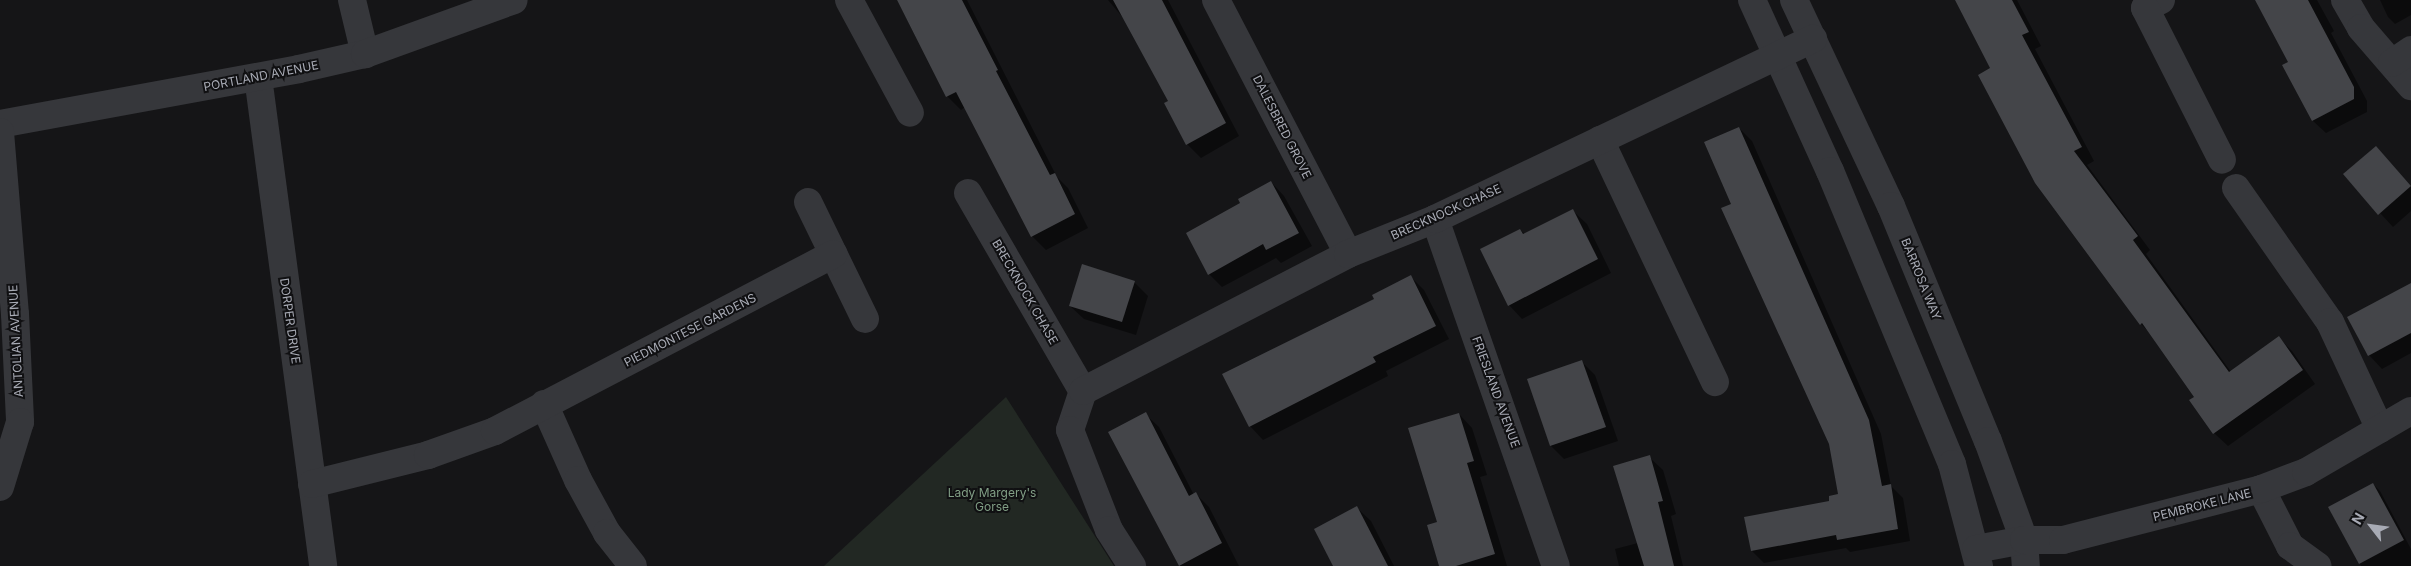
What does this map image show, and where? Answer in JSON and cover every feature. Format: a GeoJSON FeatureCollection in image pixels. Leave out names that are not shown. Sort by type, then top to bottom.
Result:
{"type":"FeatureCollection","features":[{"type":"Feature","properties":{"kind":"street"},"geometry":{"type":"LineString","coordinates":[[352,0],[365,54]]}},
{"type":"Feature","properties":{"kind":"street","name":"PORTLAND AVENUE"},"geometry":{"type":"LineString","coordinates":[[0,124],[258,77],[365,54],[514,0]]}},
{"type":"Feature","properties":{"kind":"street"},"geometry":{"type":"LineString","coordinates":[[849,0],[910,114]]}},
{"type":"Feature","properties":{"kind":"street","name":"DALESBRED GROVE"},"geometry":{"type":"LineString","coordinates":[[1216,0],[1348,254]]}},
{"type":"Feature","properties":{"kind":"street"},"geometry":{"type":"LineString","coordinates":[[1752,0],[1846,207],[1952,464],[1978,558]]}},
{"type":"Feature","properties":{"kind":"street","name":"BARROSA WAY"},"geometry":{"type":"LineString","coordinates":[[1794,0],[1891,206],[1988,441],[2025,553]]}},
{"type":"Feature","properties":{"kind":"street"},"geometry":{"type":"LineString","coordinates":[[2162,0],[2145,8],[2222,160]]}},
{"type":"Feature","properties":{"kind":"street"},"geometry":{"type":"LineString","coordinates":[[2345,0],[2361,28],[2402,56],[2411,86]]}},
{"type":"Feature","properties":{"kind":"street","name":"BRECKNOCK CHASE"},"geometry":{"type":"LineString","coordinates":[[968,193],[1083,391],[1348,254],[1435,219],[1813,40]]}},
{"type":"Feature","properties":{"kind":"street","name":"DORPER DRIVE"},"geometry":{"type":"LineString","coordinates":[[258,77],[323,566]]}},
{"type":"Feature","properties":{"kind":"street","name":"ANTOLIAN AVENUE"},"geometry":{"type":"LineString","coordinates":[[0,132],[15,314],[20,422],[0,488]]}},
{"type":"Feature","properties":{"kind":"street"},"geometry":{"type":"LineString","coordinates":[[1600,140],[1715,382]]}},
{"type":"Feature","properties":{"kind":"street"},"geometry":{"type":"LineString","coordinates":[[2236,188],[2330,322],[2380,428]]}},
{"type":"Feature","properties":{"kind":"street"},"geometry":{"type":"LineString","coordinates":[[808,202],[865,319]]}},
{"type":"Feature","properties":{"kind":"street","name":"FRIESLAND AVENUE"},"geometry":{"type":"LineString","coordinates":[[1435,219],[1556,566]]}},
{"type":"Feature","properties":{"kind":"street","name":"PIEDMONTESE GARDENS"},"geometry":{"type":"LineString","coordinates":[[312,484],[428,455],[495,431],[834,254]]}},
{"type":"Feature","properties":{"kind":"street"},"geometry":{"type":"LineString","coordinates":[[1083,391],[1070,430],[1109,530],[1132,566]]}},
{"type":"Feature","properties":{"kind":"street"},"geometry":{"type":"LineString","coordinates":[[544,404],[578,480],[607,532],[634,566]]}},
{"type":"Feature","properties":{"kind":"street","name":"PEMBROKE LANE"},"geometry":{"type":"LineString","coordinates":[[1978,558],[2025,553],[2063,540],[2261,489],[2306,472],[2411,411]]}},
{"type":"Feature","properties":{"kind":"street"},"geometry":{"type":"LineString","coordinates":[[2261,489],[2290,546],[2318,566]]}},
{"type":"Feature","properties":{"kind":"green space","name":"Lady Margery's Gorse"},"geometry":{"type":"Polygon","coordinates":[[[1006,397],[1114,566],[824,566],[1006,397]]]}},
{"type":"Feature","properties":{"kind":"building"},"geometry":{"type":"Polygon","coordinates":[[[897,0],[962,0],[998,70],[996,71],[1050,175],[1055,173],[1075,214],[1031,237],[956,92],[946,97],[897,0]]]}},
{"type":"Feature","properties":{"kind":"building"},"geometry":{"type":"Polygon","coordinates":[[[1113,0],[1162,0],[1226,123],[1186,145],[1164,103],[1168,101],[1113,0]]]}},
{"type":"Feature","properties":{"kind":"building"},"geometry":{"type":"Polygon","coordinates":[[[1955,0],[2012,0],[2029,32],[2022,35],[2082,147],[2074,151],[2138,236],[2133,240],[2229,372],[2279,336],[2303,370],[2213,434],[2189,400],[2194,397],[2142,323],[2140,325],[2035,183],[1978,75],[1990,68],[1955,0]]]}},
{"type":"Feature","properties":{"kind":"building"},"geometry":{"type":"Polygon","coordinates":[[[2255,0],[2308,0],[2354,87],[2354,99],[2312,121],[2282,65],[2288,62],[2255,0]]]}},
{"type":"Feature","properties":{"kind":"building"},"geometry":{"type":"Polygon","coordinates":[[[1739,127],[1869,420],[1882,486],[1891,484],[1898,529],[1837,540],[1836,535],[1751,551],[1744,517],[1829,501],[1829,496],[1838,494],[1829,444],[1721,208],[1731,204],[1704,142],[1739,127]]]}},
{"type":"Feature","properties":{"kind":"building"},"geometry":{"type":"Polygon","coordinates":[[[2376,146],[2411,186],[2378,215],[2343,174],[2376,146]]]}},
{"type":"Feature","properties":{"kind":"building"},"geometry":{"type":"Polygon","coordinates":[[[1271,181],[1299,233],[1266,250],[1263,244],[1208,275],[1186,233],[1240,203],[1238,199],[1271,181]]]}},
{"type":"Feature","properties":{"kind":"building"},"geometry":{"type":"Polygon","coordinates":[[[1573,209],[1598,259],[1508,306],[1480,249],[1520,229],[1523,234],[1573,209]]]}},
{"type":"Feature","properties":{"kind":"building"},"geometry":{"type":"Polygon","coordinates":[[[1082,264],[1135,281],[1122,322],[1069,306],[1082,264]]]}},
{"type":"Feature","properties":{"kind":"building"},"geometry":{"type":"Polygon","coordinates":[[[1411,275],[1436,326],[1373,357],[1376,362],[1249,427],[1222,374],[1374,299],[1372,295],[1411,275]]]}},
{"type":"Feature","properties":{"kind":"building"},"geometry":{"type":"Polygon","coordinates":[[[2411,283],[2411,333],[2368,356],[2347,317],[2411,283]]]}},
{"type":"Feature","properties":{"kind":"building"},"geometry":{"type":"Polygon","coordinates":[[[1582,360],[1606,427],[1550,446],[1527,379],[1582,360]]]}},
{"type":"Feature","properties":{"kind":"building"},"geometry":{"type":"Polygon","coordinates":[[[1146,412],[1189,496],[1196,492],[1222,543],[1179,566],[1108,432],[1146,412]]]}},
{"type":"Feature","properties":{"kind":"building"},"geometry":{"type":"Polygon","coordinates":[[[1459,413],[1474,461],[1467,463],[1495,554],[1456,566],[1439,566],[1427,525],[1437,522],[1408,428],[1459,413]]]}},
{"type":"Feature","properties":{"kind":"building"},"geometry":{"type":"Polygon","coordinates":[[[1650,455],[1663,501],[1658,502],[1674,566],[1644,566],[1613,466],[1650,455]]]}},
{"type":"Feature","properties":{"kind":"building"},"geometry":{"type":"Polygon","coordinates":[[[2373,483],[2404,540],[2359,564],[2328,507],[2373,483]]]}},
{"type":"Feature","properties":{"kind":"building"},"geometry":{"type":"Polygon","coordinates":[[[1357,506],[1388,566],[1333,566],[1314,529],[1357,506]]]}}]}
